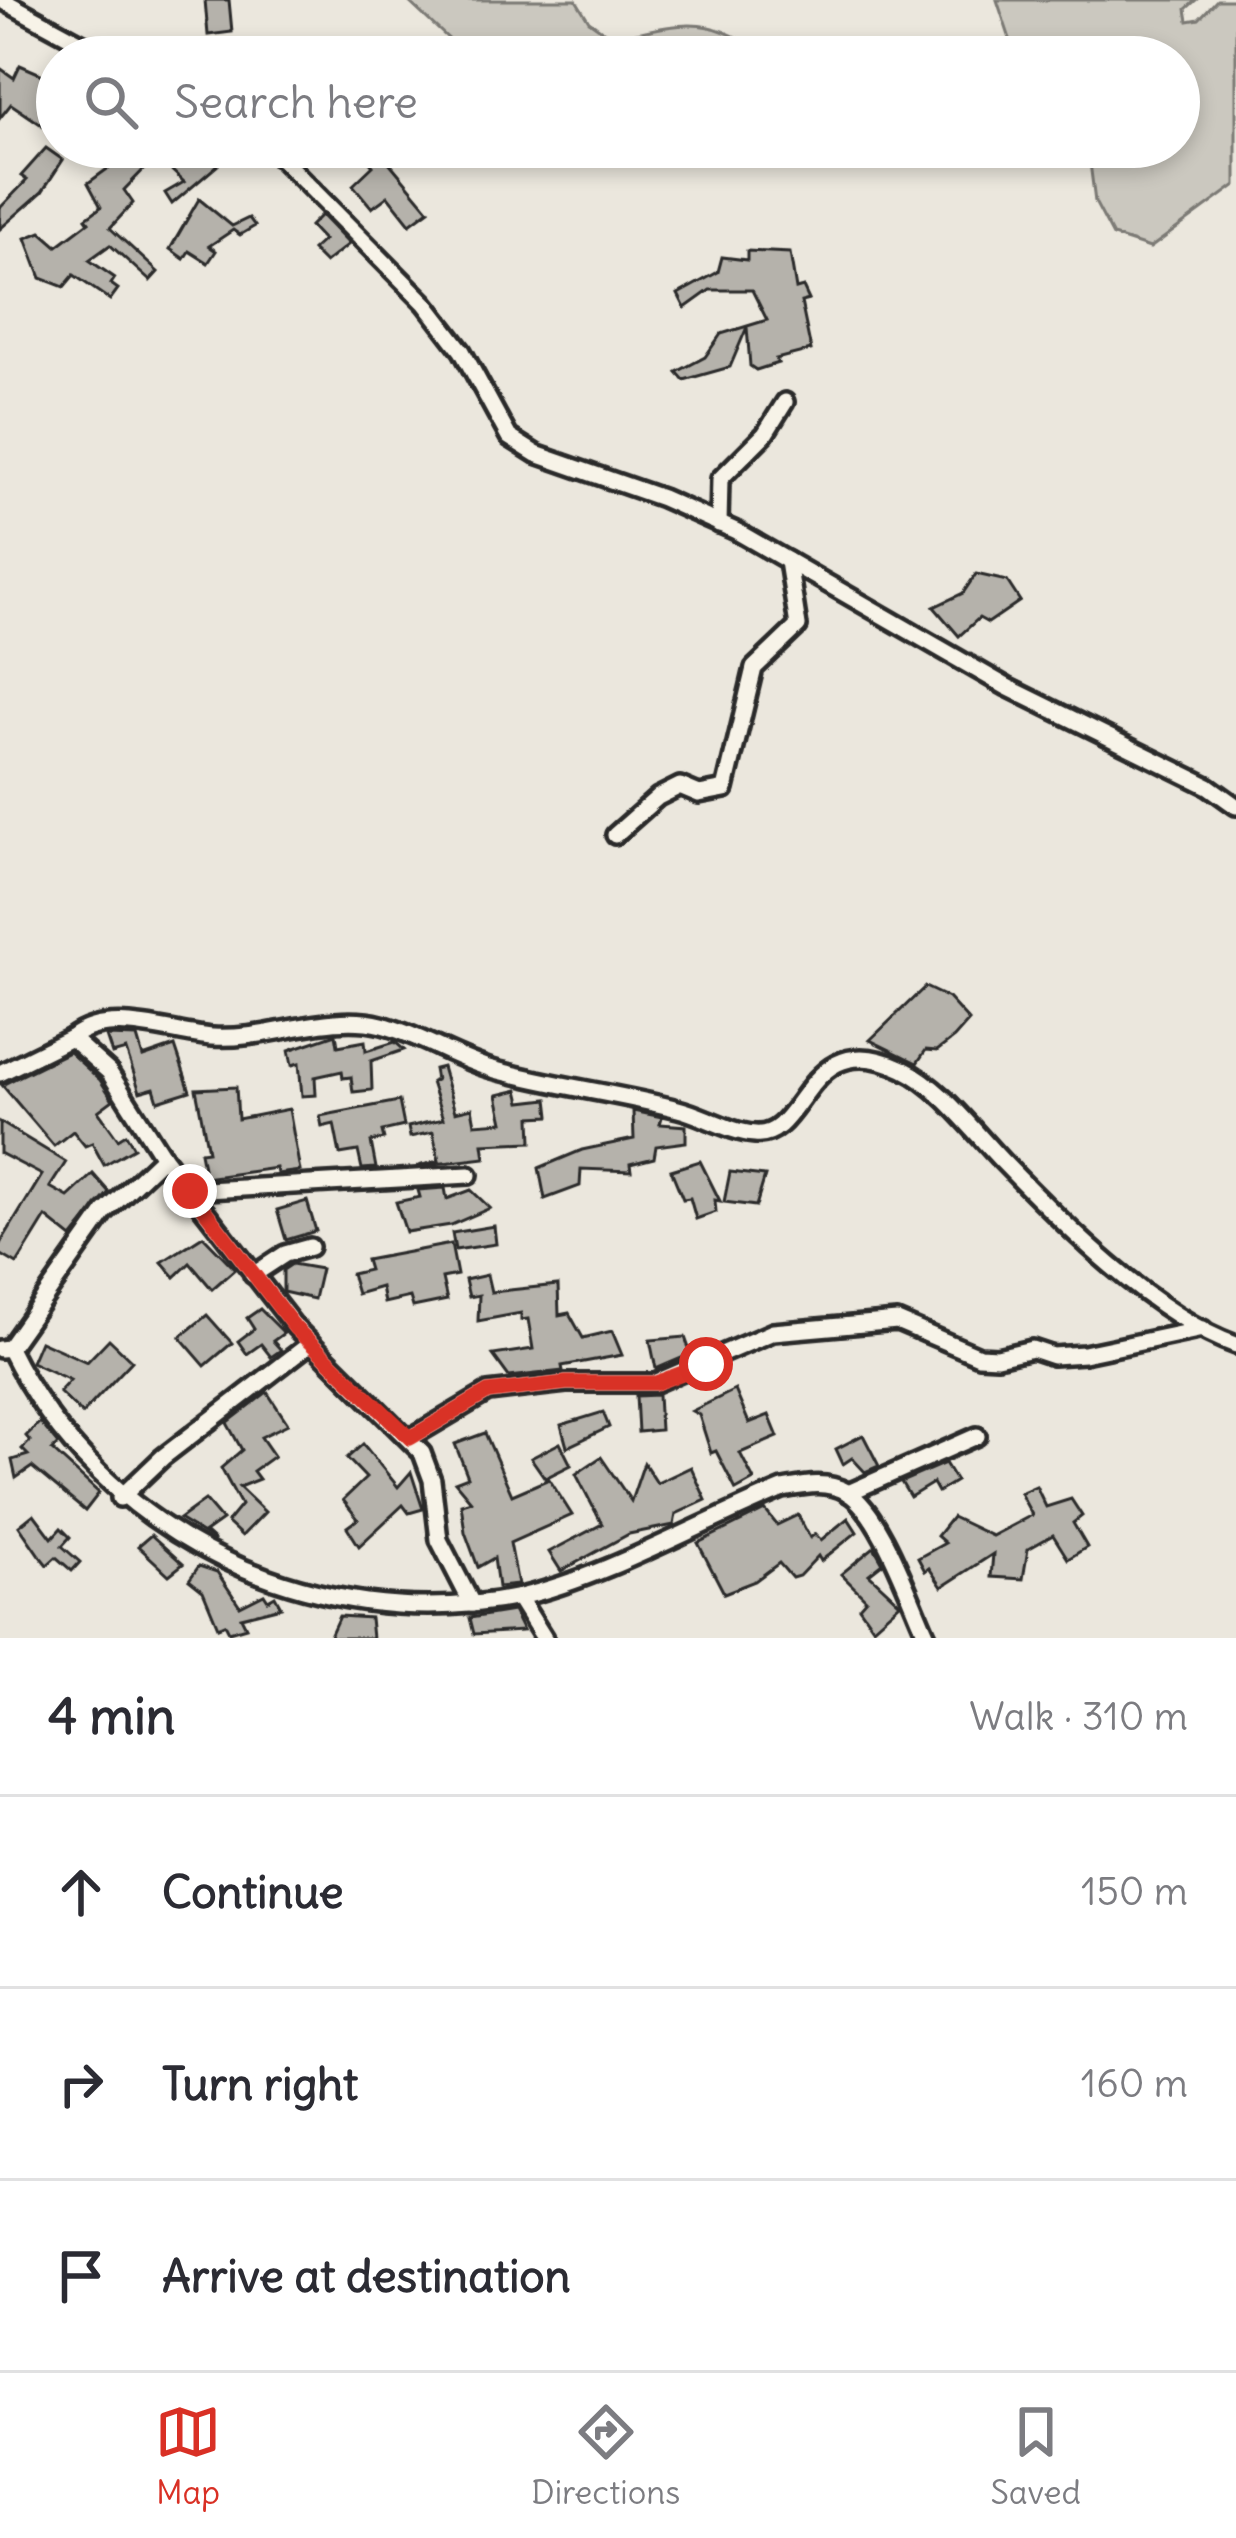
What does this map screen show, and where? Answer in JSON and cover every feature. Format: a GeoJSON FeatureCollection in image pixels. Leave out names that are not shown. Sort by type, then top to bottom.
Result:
{"type":"FeatureCollection","features":[{"type":"Feature","properties":{"kind":"street"},"geometry":{"type":"LineString","coordinates":[[4,8],[63,36]]}},
{"type":"Feature","properties":{"kind":"street"},"geometry":{"type":"LineString","coordinates":[[291,168],[425,303],[462,351],[509,437],[536,454],[719,524],[1006,687],[1208,786],[1236,806]]}},
{"type":"Feature","properties":{"kind":"street"},"geometry":{"type":"LineString","coordinates":[[719,524],[720,478],[765,434],[785,402]]}},
{"type":"Feature","properties":{"kind":"street"},"geometry":{"type":"LineString","coordinates":[[615,835],[655,799],[680,786],[699,794],[725,789],[754,668],[798,626],[788,561]]}},
{"type":"Feature","properties":{"kind":"street"},"geometry":{"type":"LineString","coordinates":[[0,1072],[108,1023],[237,1039],[349,1021],[381,1024],[487,1067],[665,1106],[753,1135],[782,1126],[815,1077],[829,1067],[878,1061],[925,1083],[1059,1217],[1124,1272],[1236,1346]]}},
{"type":"Feature","properties":{"kind":"street"},"geometry":{"type":"LineString","coordinates":[[71,1038],[109,1072],[163,1157],[253,1275],[311,1343],[410,1438],[429,1468],[439,1540],[472,1604]]}},
{"type":"Feature","properties":{"kind":"street"},"geometry":{"type":"LineString","coordinates":[[163,1157],[104,1211],[4,1349],[29,1390],[121,1498],[176,1538],[228,1565],[315,1598],[353,1606],[472,1604],[519,1598],[578,1580],[783,1489],[817,1483],[848,1493],[872,1519],[928,1638]]}},
{"type":"Feature","properties":{"kind":"street"},"geometry":{"type":"LineString","coordinates":[[190,1191],[469,1174]]}},
{"type":"Feature","properties":{"kind":"street"},"geometry":{"type":"LineString","coordinates":[[253,1275],[285,1254],[310,1247]]}},
{"type":"Feature","properties":{"kind":"street"},"geometry":{"type":"LineString","coordinates":[[410,1438],[488,1392],[566,1383],[656,1383],[773,1332],[897,1321],[979,1356],[1032,1349],[1052,1356],[1204,1329]]}},
{"type":"Feature","properties":{"kind":"street"},"geometry":{"type":"LineString","coordinates":[[121,1498],[163,1457],[311,1343]]}},
{"type":"Feature","properties":{"kind":"street"},"geometry":{"type":"LineString","coordinates":[[848,1493],[976,1436]]}},
{"type":"Feature","properties":{"kind":"street"},"geometry":{"type":"LineString","coordinates":[[519,1598],[544,1638]]}},
{"type":"Feature","properties":{"kind":"shaded area"},"geometry":{"type":"Polygon","coordinates":[[[407,0],[576,0],[589,21],[610,36],[446,36],[407,0]]]}},
{"type":"Feature","properties":{"kind":"shaded area"},"geometry":{"type":"Polygon","coordinates":[[[997,0],[1196,0],[1186,9],[1188,21],[1199,19],[1217,0],[1236,0],[1236,185],[1150,248],[1113,236],[1095,202],[1091,168],[1200,168],[1200,36],[1009,36],[997,0]]]}},
{"type":"Feature","properties":{"kind":"shaded area"},"geometry":{"type":"Polygon","coordinates":[[[692,25],[734,36],[623,36],[692,25]]]}},
{"type":"Feature","properties":{"kind":"building"},"geometry":{"type":"Polygon","coordinates":[[[205,0],[229,0],[232,32],[208,35],[205,0]]]}},
{"type":"Feature","properties":{"kind":"building"},"geometry":{"type":"Polygon","coordinates":[[[20,65],[36,72],[36,121],[11,104],[0,118],[0,68],[14,78],[20,65]]]}},
{"type":"Feature","properties":{"kind":"building"},"geometry":{"type":"Polygon","coordinates":[[[36,159],[36,168],[58,168],[42,192],[0,229],[0,208],[27,180],[21,176],[36,159]]]}},
{"type":"Feature","properties":{"kind":"building"},"geometry":{"type":"Polygon","coordinates":[[[109,168],[145,168],[124,190],[133,203],[110,228],[158,272],[150,281],[110,245],[89,260],[115,278],[111,284],[118,289],[110,300],[74,275],[64,287],[41,278],[26,238],[41,232],[57,246],[89,222],[86,218],[101,207],[88,183],[109,168]]]}},
{"type":"Feature","properties":{"kind":"building"},"geometry":{"type":"Polygon","coordinates":[[[169,168],[214,168],[172,204],[165,193],[184,182],[169,168]]]}},
{"type":"Feature","properties":{"kind":"building"},"geometry":{"type":"Polygon","coordinates":[[[371,168],[394,168],[429,210],[410,224],[388,196],[372,208],[353,185],[371,168]]]}},
{"type":"Feature","properties":{"kind":"building"},"geometry":{"type":"Polygon","coordinates":[[[199,199],[232,226],[249,218],[255,226],[240,235],[233,230],[209,246],[216,251],[208,263],[189,251],[184,259],[170,249],[199,199]]]}},
{"type":"Feature","properties":{"kind":"building"},"geometry":{"type":"Polygon","coordinates":[[[321,215],[349,244],[325,263],[312,250],[323,240],[310,226],[321,215]]]}},
{"type":"Feature","properties":{"kind":"building"},"geometry":{"type":"Polygon","coordinates":[[[747,251],[790,253],[796,289],[803,287],[809,300],[801,302],[811,350],[756,370],[750,366],[747,327],[730,367],[684,380],[677,372],[705,357],[721,334],[767,320],[752,290],[710,290],[685,308],[678,294],[718,272],[722,257],[747,260],[747,251]]]}},
{"type":"Feature","properties":{"kind":"building"},"geometry":{"type":"Polygon","coordinates":[[[976,574],[1007,581],[1020,601],[988,623],[979,618],[959,636],[934,607],[963,593],[976,574]]]}},
{"type":"Feature","properties":{"kind":"building"},"geometry":{"type":"Polygon","coordinates":[[[925,987],[948,998],[969,1021],[937,1051],[926,1050],[917,1063],[870,1040],[925,987]]]}},
{"type":"Feature","properties":{"kind":"building"},"geometry":{"type":"Polygon","coordinates":[[[336,1034],[338,1046],[365,1041],[366,1051],[395,1042],[404,1050],[371,1061],[372,1090],[353,1092],[351,1077],[343,1078],[342,1071],[315,1077],[316,1095],[302,1096],[299,1063],[292,1065],[289,1050],[336,1034]]]}},
{"type":"Feature","properties":{"kind":"building"},"geometry":{"type":"Polygon","coordinates":[[[106,1036],[137,1037],[143,1057],[175,1046],[190,1091],[158,1101],[154,1088],[140,1092],[126,1050],[112,1054],[106,1036]]]}},
{"type":"Feature","properties":{"kind":"building"},"geometry":{"type":"Polygon","coordinates":[[[69,1052],[100,1080],[113,1100],[98,1111],[118,1139],[126,1134],[134,1148],[104,1165],[92,1143],[85,1146],[73,1131],[54,1146],[2,1085],[69,1052]]]}},
{"type":"Feature","properties":{"kind":"building"},"geometry":{"type":"Polygon","coordinates":[[[442,1067],[455,1112],[472,1108],[475,1124],[503,1122],[497,1095],[518,1090],[521,1102],[548,1099],[550,1116],[531,1117],[532,1142],[483,1144],[485,1158],[418,1166],[439,1161],[433,1132],[410,1137],[408,1127],[443,1119],[431,1082],[436,1080],[434,1069],[442,1067]]]}},
{"type":"Feature","properties":{"kind":"building"},"geometry":{"type":"Polygon","coordinates":[[[236,1087],[238,1119],[289,1109],[300,1171],[277,1174],[276,1168],[205,1178],[200,1152],[208,1151],[196,1089],[236,1087]]]}},
{"type":"Feature","properties":{"kind":"building"},"geometry":{"type":"Polygon","coordinates":[[[399,1101],[404,1126],[382,1131],[384,1139],[371,1142],[376,1168],[362,1169],[358,1151],[340,1154],[334,1124],[322,1127],[320,1116],[399,1101]]]}},
{"type":"Feature","properties":{"kind":"building"},"geometry":{"type":"Polygon","coordinates":[[[633,1111],[662,1117],[660,1124],[686,1126],[686,1142],[656,1146],[654,1158],[630,1164],[631,1171],[581,1169],[580,1186],[545,1199],[539,1168],[582,1150],[634,1139],[633,1111]]]}},
{"type":"Feature","properties":{"kind":"building"},"geometry":{"type":"Polygon","coordinates":[[[0,1122],[66,1162],[50,1187],[68,1197],[93,1174],[109,1192],[72,1238],[46,1217],[17,1264],[0,1254],[0,1244],[42,1175],[0,1153],[0,1122]]]}},
{"type":"Feature","properties":{"kind":"building"},"geometry":{"type":"Polygon","coordinates":[[[700,1161],[720,1201],[715,1200],[716,1212],[696,1219],[690,1198],[683,1199],[671,1170],[700,1161]]]}},
{"type":"Feature","properties":{"kind":"building"},"geometry":{"type":"Polygon","coordinates":[[[730,1172],[765,1176],[756,1206],[724,1202],[730,1172]]]}},
{"type":"Feature","properties":{"kind":"building"},"geometry":{"type":"Polygon","coordinates":[[[445,1188],[447,1199],[471,1190],[490,1208],[451,1225],[406,1232],[396,1202],[420,1197],[418,1190],[445,1188]]]}},
{"type":"Feature","properties":{"kind":"building"},"geometry":{"type":"Polygon","coordinates":[[[307,1201],[316,1231],[286,1240],[277,1210],[307,1201]]]}},
{"type":"Feature","properties":{"kind":"building"},"geometry":{"type":"Polygon","coordinates":[[[494,1226],[496,1244],[455,1250],[452,1233],[494,1226]]]}},
{"type":"Feature","properties":{"kind":"building"},"geometry":{"type":"Polygon","coordinates":[[[203,1236],[235,1269],[212,1289],[190,1263],[175,1277],[162,1262],[203,1236]]]}},
{"type":"Feature","properties":{"kind":"building"},"geometry":{"type":"Polygon","coordinates":[[[451,1244],[457,1275],[442,1278],[447,1300],[413,1307],[410,1297],[384,1303],[381,1287],[357,1294],[351,1274],[369,1270],[366,1260],[451,1244]]]}},
{"type":"Feature","properties":{"kind":"building"},"geometry":{"type":"Polygon","coordinates":[[[292,1264],[321,1269],[314,1299],[283,1292],[283,1270],[292,1264]]]}},
{"type":"Feature","properties":{"kind":"building"},"geometry":{"type":"Polygon","coordinates":[[[487,1275],[491,1292],[558,1285],[559,1315],[569,1313],[583,1338],[612,1331],[622,1355],[562,1366],[563,1371],[509,1377],[493,1355],[533,1349],[528,1319],[521,1320],[521,1313],[478,1321],[479,1295],[469,1297],[465,1280],[487,1275]]]}},
{"type":"Feature","properties":{"kind":"building"},"geometry":{"type":"Polygon","coordinates":[[[260,1309],[284,1333],[273,1341],[281,1350],[271,1357],[261,1344],[247,1354],[238,1341],[254,1329],[247,1318],[260,1309]]]}},
{"type":"Feature","properties":{"kind":"building"},"geometry":{"type":"Polygon","coordinates":[[[207,1315],[232,1343],[205,1366],[180,1337],[207,1315]]]}},
{"type":"Feature","properties":{"kind":"building"},"geometry":{"type":"Polygon","coordinates":[[[685,1337],[691,1354],[656,1369],[650,1340],[685,1337]]]}},
{"type":"Feature","properties":{"kind":"building"},"geometry":{"type":"Polygon","coordinates":[[[109,1339],[132,1361],[82,1414],[59,1392],[70,1380],[31,1362],[40,1341],[87,1362],[109,1339]]]}},
{"type":"Feature","properties":{"kind":"building"},"geometry":{"type":"Polygon","coordinates":[[[735,1390],[749,1423],[769,1415],[778,1437],[740,1453],[754,1480],[736,1490],[716,1451],[711,1453],[699,1415],[692,1411],[735,1390]]]}},
{"type":"Feature","properties":{"kind":"building"},"geometry":{"type":"Polygon","coordinates":[[[267,1392],[288,1424],[261,1437],[274,1456],[253,1471],[259,1479],[239,1487],[265,1512],[242,1536],[227,1522],[241,1505],[221,1468],[242,1450],[227,1423],[267,1392]]]}},
{"type":"Feature","properties":{"kind":"building"},"geometry":{"type":"Polygon","coordinates":[[[658,1395],[660,1430],[638,1432],[636,1396],[658,1395]]]}},
{"type":"Feature","properties":{"kind":"building"},"geometry":{"type":"Polygon","coordinates":[[[603,1412],[609,1427],[567,1447],[561,1425],[603,1412]]]}},
{"type":"Feature","properties":{"kind":"building"},"geometry":{"type":"Polygon","coordinates":[[[40,1422],[58,1444],[52,1450],[99,1493],[85,1511],[32,1467],[16,1478],[12,1460],[28,1455],[22,1449],[30,1441],[26,1436],[40,1422]]]}},
{"type":"Feature","properties":{"kind":"building"},"geometry":{"type":"Polygon","coordinates":[[[485,1433],[512,1495],[549,1479],[572,1515],[510,1543],[518,1585],[498,1587],[494,1558],[478,1567],[465,1532],[461,1504],[471,1501],[455,1482],[468,1477],[455,1444],[485,1433]]]}},
{"type":"Feature","properties":{"kind":"building"},"geometry":{"type":"Polygon","coordinates":[[[863,1435],[879,1466],[865,1472],[852,1458],[843,1464],[836,1449],[863,1435]]]}},
{"type":"Feature","properties":{"kind":"building"},"geometry":{"type":"Polygon","coordinates":[[[560,1443],[571,1465],[545,1478],[531,1458],[560,1443]]]}},
{"type":"Feature","properties":{"kind":"building"},"geometry":{"type":"Polygon","coordinates":[[[363,1444],[398,1487],[411,1472],[423,1509],[409,1513],[403,1505],[359,1546],[347,1527],[358,1519],[343,1500],[366,1478],[347,1458],[363,1444]]]}},
{"type":"Feature","properties":{"kind":"building"},"geometry":{"type":"Polygon","coordinates":[[[601,1457],[631,1501],[644,1463],[657,1483],[691,1467],[706,1500],[676,1514],[674,1525],[629,1534],[561,1571],[549,1552],[602,1524],[576,1474],[601,1457]]]}},
{"type":"Feature","properties":{"kind":"building"},"geometry":{"type":"Polygon","coordinates":[[[945,1463],[956,1481],[938,1492],[933,1483],[910,1497],[901,1482],[945,1463]]]}},
{"type":"Feature","properties":{"kind":"building"},"geometry":{"type":"Polygon","coordinates":[[[1036,1486],[1046,1507],[1071,1499],[1082,1516],[1073,1523],[1087,1547],[1068,1559],[1053,1535],[1028,1549],[1023,1579],[991,1577],[993,1554],[942,1587],[929,1568],[925,1571],[918,1558],[945,1543],[937,1536],[952,1517],[992,1536],[1032,1515],[1020,1493],[1036,1486]]]}},
{"type":"Feature","properties":{"kind":"building"},"geometry":{"type":"Polygon","coordinates":[[[205,1500],[222,1520],[205,1532],[215,1541],[179,1519],[205,1500]]]}},
{"type":"Feature","properties":{"kind":"building"},"geometry":{"type":"Polygon","coordinates":[[[765,1510],[777,1525],[798,1515],[810,1538],[815,1534],[821,1540],[848,1518],[857,1532],[821,1561],[818,1556],[799,1576],[792,1578],[779,1563],[755,1581],[724,1593],[698,1543],[765,1510]]]}},
{"type":"Feature","properties":{"kind":"building"},"geometry":{"type":"Polygon","coordinates":[[[34,1514],[52,1538],[61,1528],[70,1537],[62,1546],[80,1562],[72,1571],[56,1557],[47,1565],[19,1526],[34,1514]]]}},
{"type":"Feature","properties":{"kind":"building"},"geometry":{"type":"Polygon","coordinates":[[[151,1535],[183,1564],[169,1575],[138,1546],[151,1535]]]}},
{"type":"Feature","properties":{"kind":"building"},"geometry":{"type":"Polygon","coordinates":[[[874,1547],[883,1563],[869,1574],[900,1603],[873,1627],[859,1607],[866,1599],[841,1574],[874,1547]]]}},
{"type":"Feature","properties":{"kind":"building"},"geometry":{"type":"Polygon","coordinates":[[[199,1566],[217,1572],[240,1606],[264,1594],[268,1600],[275,1596],[281,1607],[241,1617],[246,1627],[229,1632],[225,1624],[218,1627],[203,1591],[189,1580],[199,1566]]]}},
{"type":"Feature","properties":{"kind":"building"},"geometry":{"type":"Polygon","coordinates":[[[513,1611],[523,1631],[474,1634],[470,1618],[513,1611]]]}},
{"type":"Feature","properties":{"kind":"building"},"geometry":{"type":"Polygon","coordinates":[[[339,1616],[370,1618],[372,1638],[329,1638],[339,1616]]]}},
{"type":"Feature","properties":{"kind":"route"},"geometry":{"type":"LineString","coordinates":[[190,1191],[295,1328],[410,1438],[488,1392],[566,1383],[656,1383],[706,1364]]}}]}
